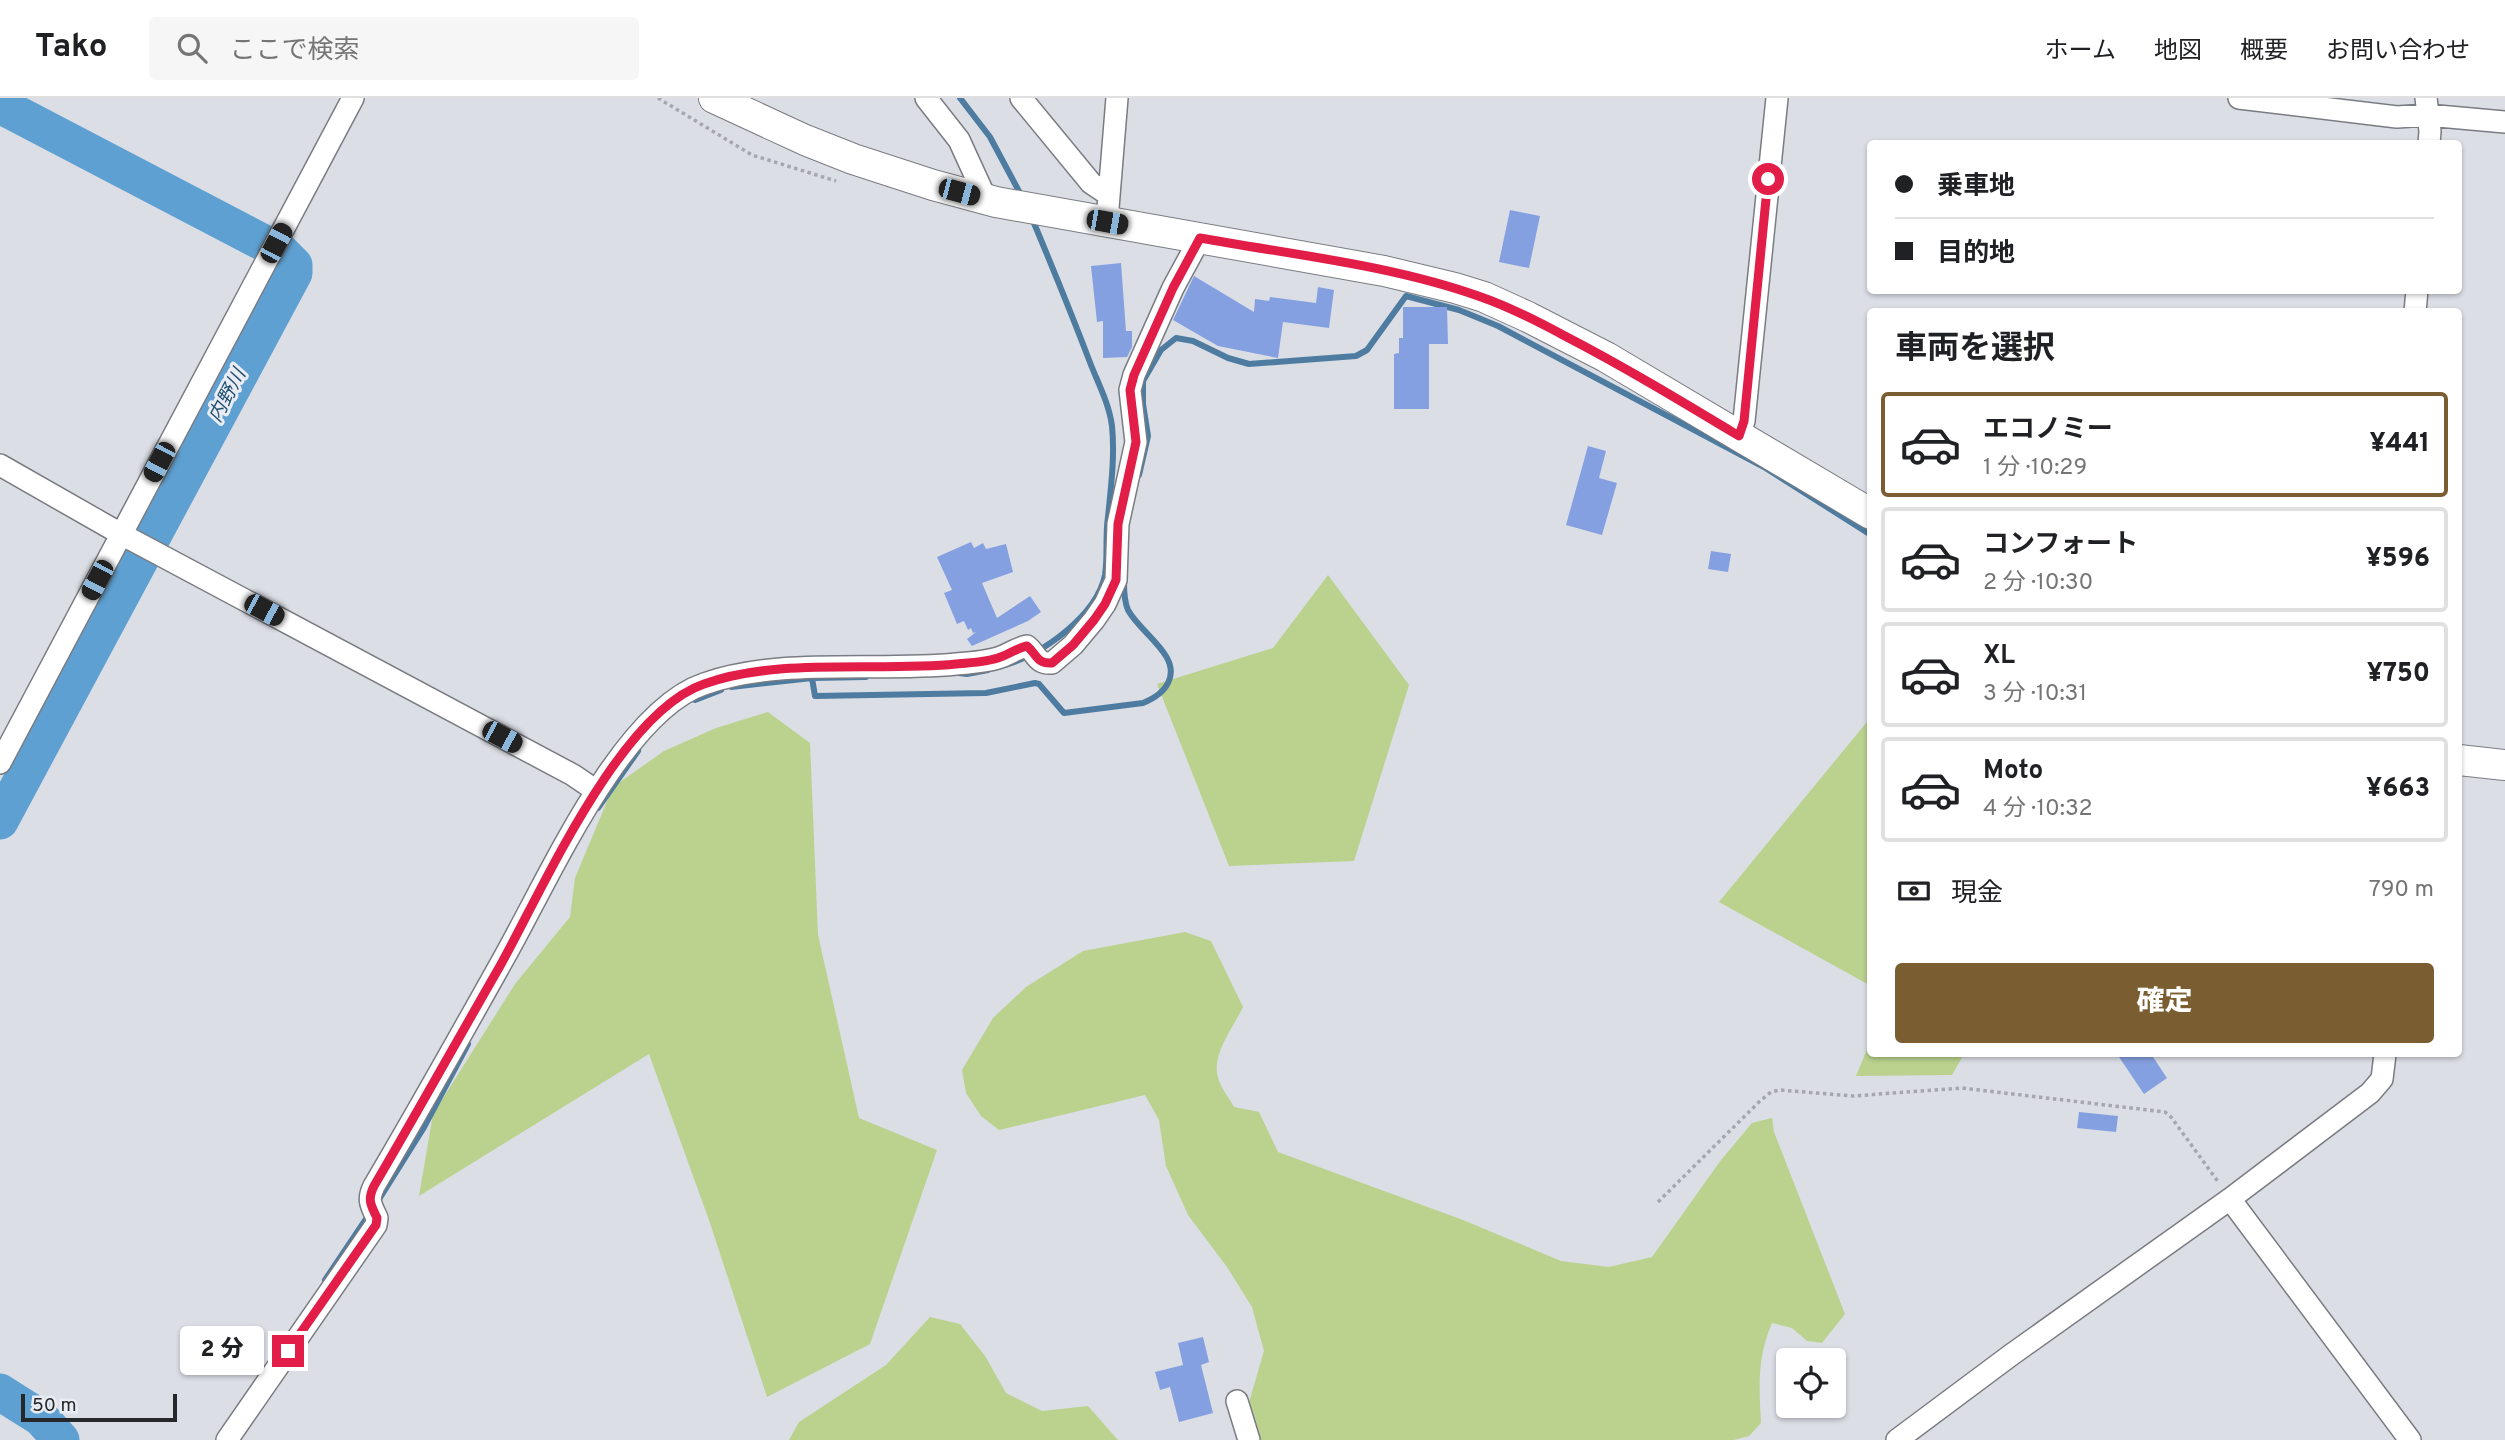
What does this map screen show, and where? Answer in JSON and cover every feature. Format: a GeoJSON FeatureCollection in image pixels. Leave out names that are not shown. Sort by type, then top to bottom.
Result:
{"type":"FeatureCollection","features":[{"type":"Feature","properties":{"kind":"street"},"geometry":{"type":"LineString","coordinates":[[0,763],[353,98]]}},
{"type":"Feature","properties":{"kind":"street"},"geometry":{"type":"LineString","coordinates":[[714,98],[853,159],[986,199],[1108,208],[1200,238],[1384,271],[1426,280],[1484,298],[1606,357],[1867,512]]}},
{"type":"Feature","properties":{"kind":"street"},"geometry":{"type":"LineString","coordinates":[[926,98],[959,140],[986,199]]}},
{"type":"Feature","properties":{"kind":"street"},"geometry":{"type":"LineString","coordinates":[[1021,98],[1091,183],[1108,208]]}},
{"type":"Feature","properties":{"kind":"street"},"geometry":{"type":"LineString","coordinates":[[1108,208],[1117,98]]}},
{"type":"Feature","properties":{"kind":"street"},"geometry":{"type":"LineString","coordinates":[[1739,436],[1744,421],[1777,98]]}},
{"type":"Feature","properties":{"kind":"street"},"geometry":{"type":"LineString","coordinates":[[2239,98],[2397,117],[2426,107],[2505,122]]}},
{"type":"Feature","properties":{"kind":"street"},"geometry":{"type":"LineString","coordinates":[[2426,107],[2429,140]]}},
{"type":"Feature","properties":{"kind":"street"},"geometry":{"type":"LineString","coordinates":[[227,1440],[376,1225],[377,1218],[369,1204],[369,1196],[374,1186],[509,950],[595,790],[636,737],[666,706],[682,693],[733,675],[766,671],[956,664],[997,658],[1027,646],[1036,659],[1042,663],[1052,663],[1058,660],[1094,620],[1116,580],[1118,524],[1136,442],[1130,390],[1134,375],[1173,288],[1200,238]]}},
{"type":"Feature","properties":{"kind":"street"},"geometry":{"type":"LineString","coordinates":[[0,465],[121,534],[573,775],[595,790]]}},
{"type":"Feature","properties":{"kind":"street"},"geometry":{"type":"LineString","coordinates":[[2462,760],[2505,765]]}},
{"type":"Feature","properties":{"kind":"street"},"geometry":{"type":"LineString","coordinates":[[1897,1440],[2230,1199],[2378,1086],[2382,1079],[2385,1057]]}},
{"type":"Feature","properties":{"kind":"street"},"geometry":{"type":"LineString","coordinates":[[2230,1199],[2410,1440]]}},
{"type":"Feature","properties":{"kind":"street"},"geometry":{"type":"LineString","coordinates":[[1237,1401],[1249,1440]]}},
{"type":"Feature","properties":{"kind":"path"},"geometry":{"type":"LineString","coordinates":[[1658,1202],[1772,1092],[1791,1090],[1853,1096],[1962,1088],[2165,1112],[2230,1199]]}},
{"type":"Feature","properties":{"kind":"green space"},"geometry":{"type":"Polygon","coordinates":[[[1328,575],[1409,685],[1354,861],[1229,866],[1157,684],[1273,648],[1328,575]]]}},
{"type":"Feature","properties":{"kind":"green space"},"geometry":{"type":"Polygon","coordinates":[[[768,712],[810,743],[818,935],[859,1118],[937,1150],[870,1344],[767,1397],[710,1223],[649,1054],[419,1196],[433,1114],[515,984],[570,917],[575,878],[613,787],[664,751],[716,728],[768,712]]]}},
{"type":"Feature","properties":{"kind":"green space"},"geometry":{"type":"Polygon","coordinates":[[[1867,722],[1867,984],[1719,902],[1867,722]]]}},
{"type":"Feature","properties":{"kind":"green space"},"geometry":{"type":"Polygon","coordinates":[[[1185,932],[1211,941],[1243,1007],[1219,1054],[1217,1074],[1220,1083],[1234,1107],[1259,1112],[1278,1152],[1463,1220],[1561,1261],[1609,1267],[1652,1257],[1721,1160],[1752,1123],[1772,1118],[1774,1132],[1845,1314],[1822,1343],[1807,1341],[1792,1328],[1772,1323],[1761,1360],[1761,1423],[1749,1436],[1734,1440],[1238,1440],[1264,1351],[1252,1307],[1227,1267],[1188,1215],[1166,1166],[1159,1120],[1145,1095],[999,1130],[981,1116],[966,1093],[962,1070],[993,1018],[1026,987],[1083,951],[1185,932]]]}},
{"type":"Feature","properties":{"kind":"green space"},"geometry":{"type":"Polygon","coordinates":[[[1867,1050],[1867,1057],[1962,1057],[1952,1075],[1856,1076],[1867,1050]]]}},
{"type":"Feature","properties":{"kind":"green space"},"geometry":{"type":"Polygon","coordinates":[[[930,1317],[960,1324],[985,1356],[1006,1393],[1042,1411],[1088,1406],[1118,1440],[789,1440],[799,1422],[886,1365],[930,1317]]]}},
{"type":"Feature","properties":{"kind":"building"},"geometry":{"type":"Polygon","coordinates":[[[1510,210],[1540,216],[1529,268],[1499,262],[1510,210]]]}},
{"type":"Feature","properties":{"kind":"building"},"geometry":{"type":"Polygon","coordinates":[[[1121,263],[1126,331],[1132,331],[1132,347],[1127,357],[1103,358],[1103,321],[1097,322],[1091,266],[1121,263]]]}},
{"type":"Feature","properties":{"kind":"building"},"geometry":{"type":"Polygon","coordinates":[[[1194,276],[1254,312],[1255,299],[1269,301],[1270,297],[1316,303],[1318,287],[1334,290],[1329,328],[1283,322],[1278,358],[1218,346],[1173,320],[1194,276]]]}},
{"type":"Feature","properties":{"kind":"building"},"geometry":{"type":"Polygon","coordinates":[[[1403,307],[1447,307],[1448,344],[1429,344],[1429,409],[1394,409],[1394,354],[1399,353],[1399,338],[1403,338],[1403,307]]]}},
{"type":"Feature","properties":{"kind":"building"},"geometry":{"type":"Polygon","coordinates":[[[1588,446],[1606,451],[1599,478],[1617,483],[1602,535],[1566,525],[1588,446]]]}},
{"type":"Feature","properties":{"kind":"building"},"geometry":{"type":"Polygon","coordinates":[[[971,542],[974,548],[983,543],[986,549],[1006,544],[1013,572],[982,583],[997,618],[1030,596],[1041,612],[1028,621],[972,646],[967,639],[976,632],[973,633],[971,628],[968,630],[964,621],[957,624],[944,593],[952,590],[937,557],[971,542]]]}},
{"type":"Feature","properties":{"kind":"building"},"geometry":{"type":"Polygon","coordinates":[[[1711,551],[1731,554],[1728,572],[1708,569],[1711,551]]]}},
{"type":"Feature","properties":{"kind":"building"},"geometry":{"type":"Polygon","coordinates":[[[2119,1057],[2153,1057],[2167,1078],[2144,1094],[2119,1057]]]}},
{"type":"Feature","properties":{"kind":"building"},"geometry":{"type":"Polygon","coordinates":[[[2079,1112],[2118,1116],[2116,1132],[2077,1128],[2079,1112]]]}},
{"type":"Feature","properties":{"kind":"building"},"geometry":{"type":"Polygon","coordinates":[[[1203,1337],[1209,1362],[1201,1365],[1213,1413],[1179,1422],[1170,1387],[1160,1390],[1155,1372],[1183,1365],[1178,1343],[1203,1337]]]}},
{"type":"Feature","properties":{"kind":"waterway"},"geometry":{"type":"LineString","coordinates":[[960,98],[990,137],[1022,197]]}},
{"type":"Feature","properties":{"kind":"waterway","name":"内野川"},"geometry":{"type":"LineString","coordinates":[[0,105],[281,252],[294,265],[294,273],[0,821]]}},
{"type":"Feature","properties":{"kind":"waterway"},"geometry":{"type":"LineString","coordinates":[[1005,665],[1051,643],[1080,618],[1100,590],[1106,568],[1112,472],[1112,426],[1106,402],[1031,216]]}},
{"type":"Feature","properties":{"kind":"waterway"},"geometry":{"type":"LineString","coordinates":[[1139,475],[1148,436],[1143,381],[1161,350],[1176,338],[1193,341],[1228,358],[1249,364],[1356,356],[1367,350],[1406,296],[1459,310],[1498,326],[1764,467],[1867,532]]}},
{"type":"Feature","properties":{"kind":"waterway"},"geometry":{"type":"LineString","coordinates":[[812,678],[815,696],[986,693],[1035,683],[1039,684],[1064,713],[1143,703],[1166,687],[1171,673],[1165,654],[1128,610],[1124,582]]}},
{"type":"Feature","properties":{"kind":"waterway"},"geometry":{"type":"LineString","coordinates":[[958,673],[988,670]]}},
{"type":"Feature","properties":{"kind":"waterway"},"geometry":{"type":"LineString","coordinates":[[731,687],[812,678],[866,677]]}},
{"type":"Feature","properties":{"kind":"waterway"},"geometry":{"type":"LineString","coordinates":[[695,700],[721,690]]}},
{"type":"Feature","properties":{"kind":"waterway"},"geometry":{"type":"LineString","coordinates":[[598,808],[638,751]]}},
{"type":"Feature","properties":{"kind":"waterway"},"geometry":{"type":"LineString","coordinates":[[378,1201],[423,1129],[468,1044]]}},
{"type":"Feature","properties":{"kind":"waterway"},"geometry":{"type":"LineString","coordinates":[[325,1280],[370,1213]]}},
{"type":"Feature","properties":{"kind":"waterway","name":"内野川"},"geometry":{"type":"LineString","coordinates":[[0,1392],[41,1418],[61,1440]]}},
{"type":"Feature","properties":{"kind":"route"},"geometry":{"type":"LineString","coordinates":[[288,1351],[376,1225],[377,1218],[369,1204],[369,1196],[374,1186],[513,942],[595,790],[636,737],[666,706],[682,693],[701,684],[733,675],[766,671],[956,664],[997,658],[1024,646],[1030,647],[1036,659],[1042,663],[1052,663],[1073,645],[1094,620],[1116,580],[1118,524],[1136,442],[1130,399],[1134,375],[1173,288],[1200,238],[1384,271],[1426,280],[1484,298],[1606,357],[1739,436],[1744,421],[1768,179]]}}]}
